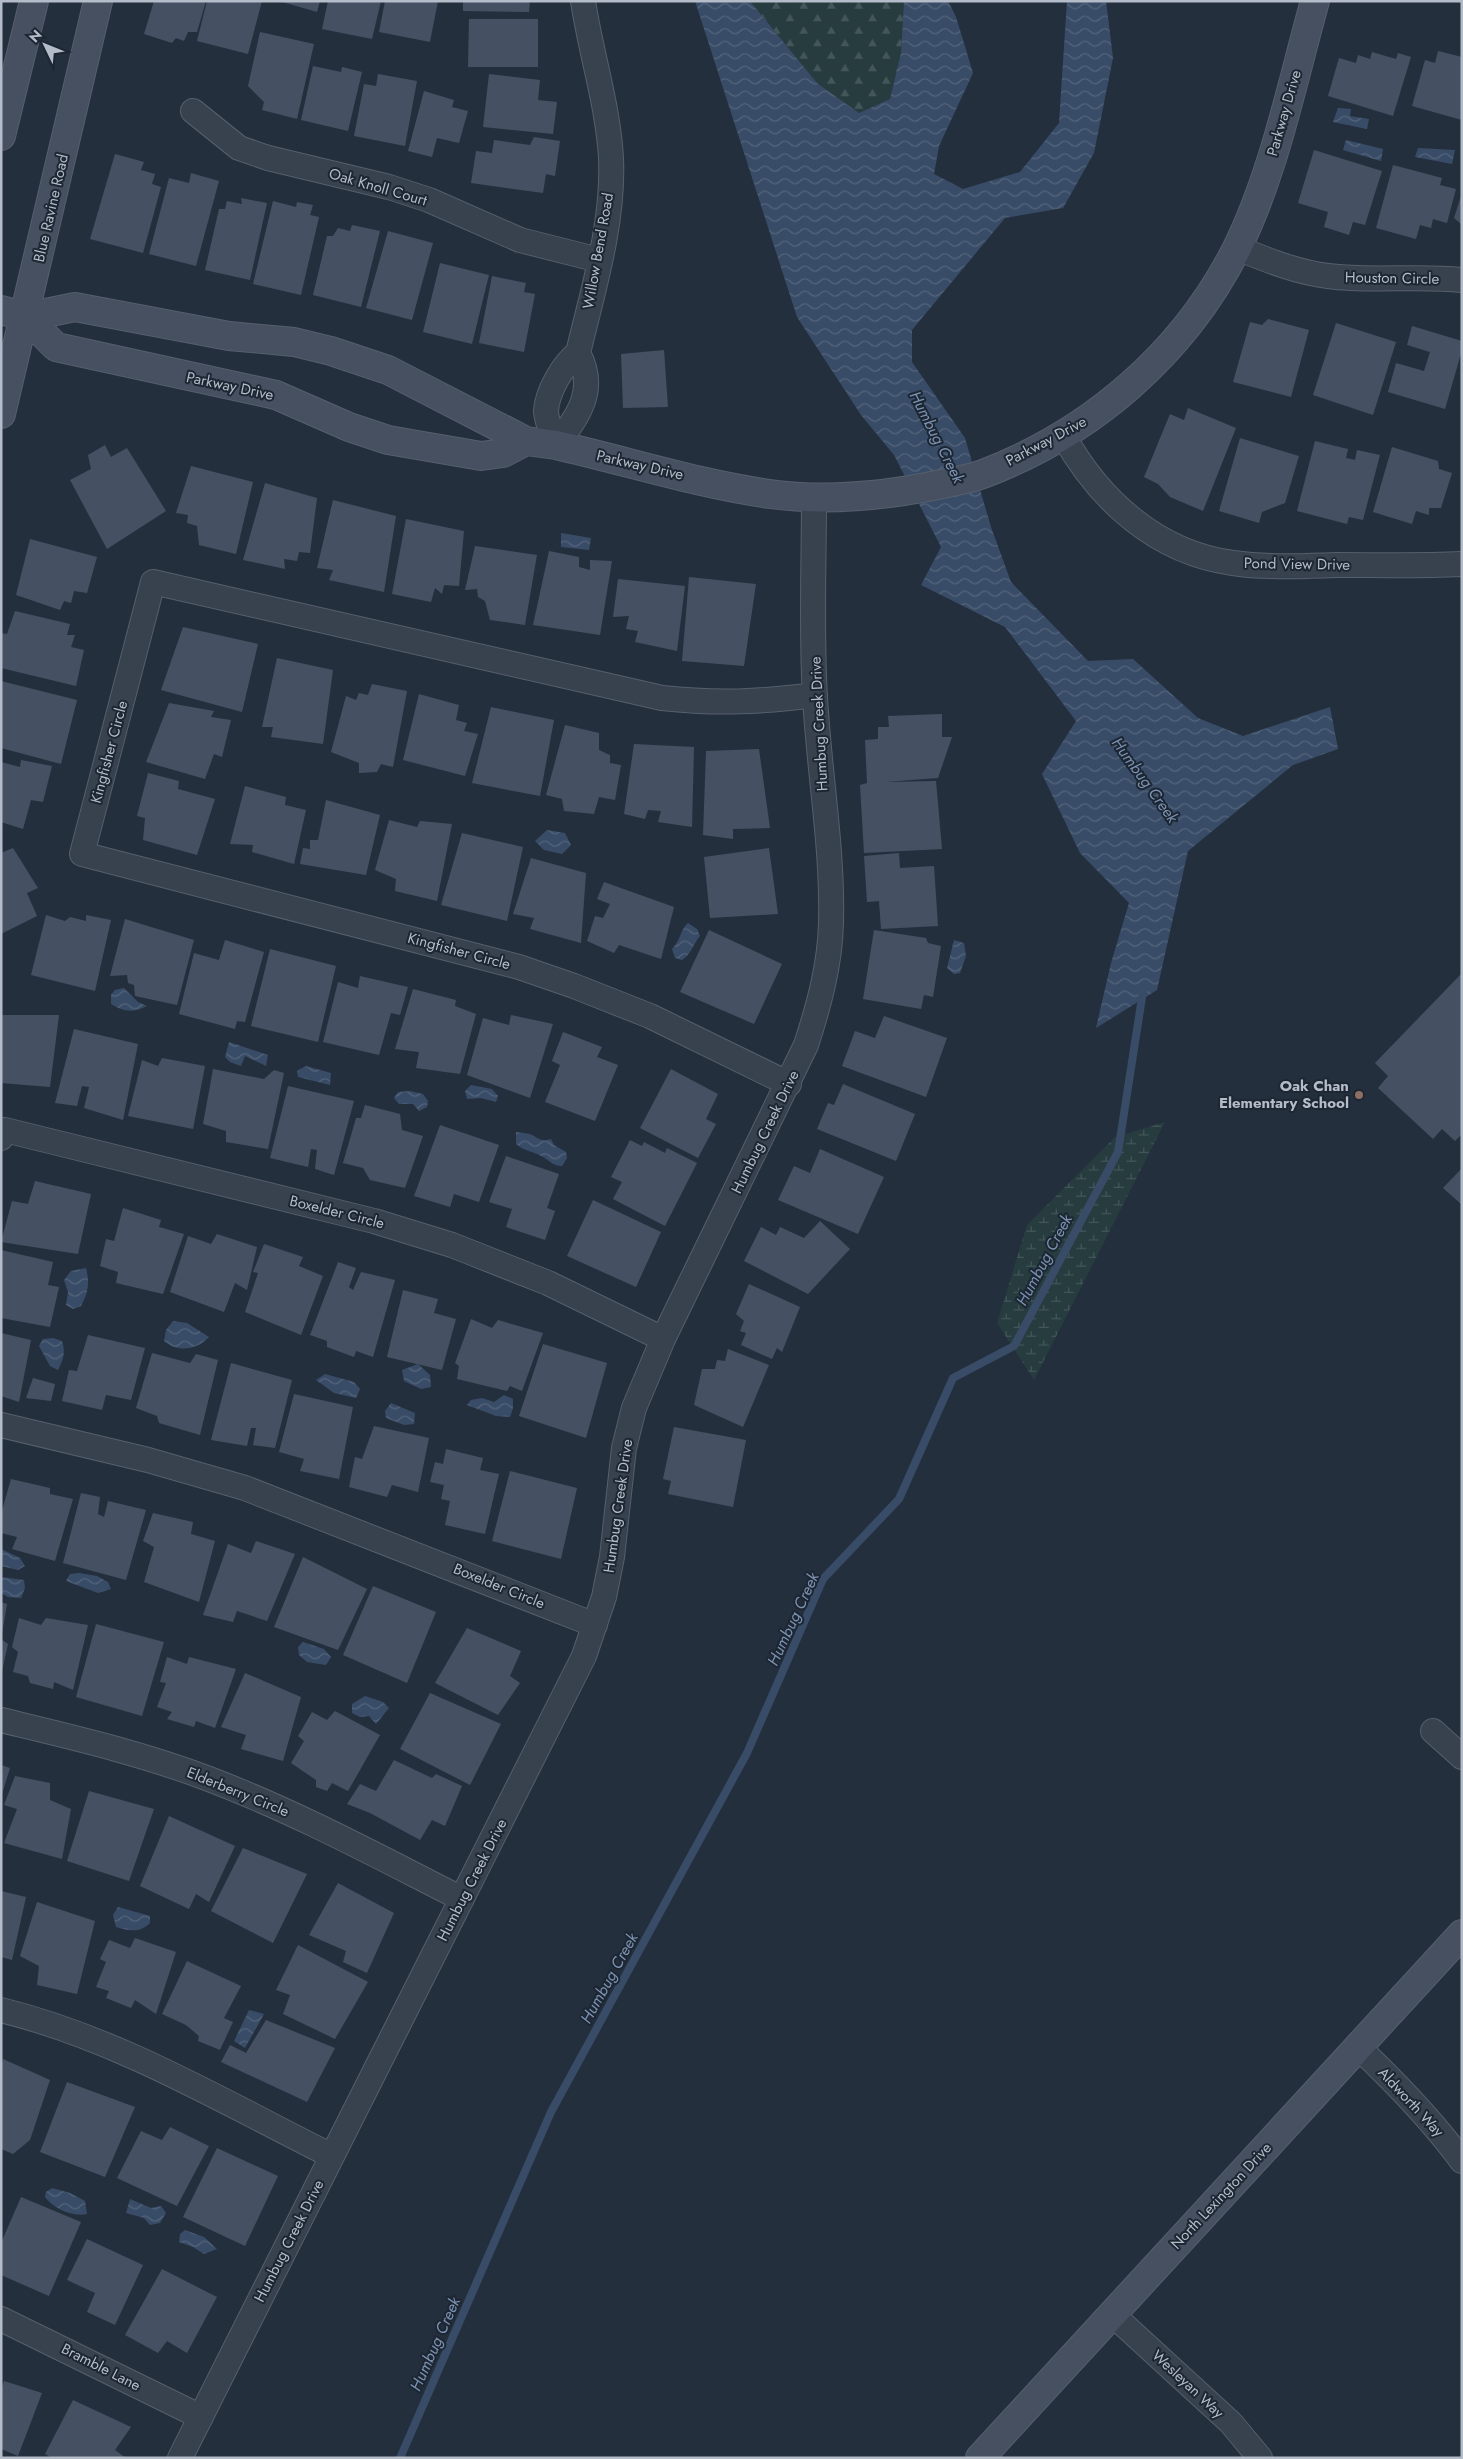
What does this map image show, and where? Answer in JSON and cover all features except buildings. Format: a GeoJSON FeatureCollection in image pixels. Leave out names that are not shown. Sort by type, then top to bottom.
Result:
{"type":"FeatureCollection","features":[{"type":"Feature","properties":{"kind":"street"},"geometry":{"type":"LineString","coordinates":[[1,136],[34,1]]}},
{"type":"Feature","properties":{"kind":"street","name":"Blue Ravine Road"},"geometry":{"type":"LineString","coordinates":[[1,414],[14,313],[98,1]]}},
{"type":"Feature","properties":{"kind":"street","name":"Willow Bend Road"},"geometry":{"type":"LineString","coordinates":[[578,353],[599,260],[610,194],[611,159],[604,106],[588,35],[583,1]]}},
{"type":"Feature","properties":{"kind":"street","name":"Parkway Drive"},"geometry":{"type":"LineString","coordinates":[[14,313],[74,307],[230,336],[294,342],[331,351],[388,370],[526,441],[556,445],[732,487],[771,494],[814,497],[858,497],[905,492],[982,475],[1063,435],[1100,411],[1136,381],[1170,348],[1199,311],[1237,248],[1255,207],[1268,169],[1315,1]]}},
{"type":"Feature","properties":{"kind":"street","name":"Oak Knoll Court"},"geometry":{"type":"LineString","coordinates":[[193,111],[239,148],[268,158],[389,187],[428,200],[520,240],[599,260]]}},
{"type":"Feature","properties":{"kind":"street","name":"Houston Circle"},"geometry":{"type":"LineString","coordinates":[[1237,248],[1287,268],[1328,276],[1371,279],[1429,276],[1462,280]]}},
{"type":"Feature","properties":{"kind":"street","name":"Parkway Drive"},"geometry":{"type":"LineString","coordinates":[[14,313],[56,347],[276,395],[349,427],[388,440],[482,456],[503,453],[526,441]]}},
{"type":"Feature","properties":{"kind":"street"},"geometry":{"type":"LineString","coordinates":[[578,353],[586,368],[587,384],[578,416],[556,445],[546,410],[559,373],[566,361],[578,353]]}},
{"type":"Feature","properties":{"kind":"street","name":"Pond View Drive"},"geometry":{"type":"LineString","coordinates":[[1063,435],[1088,477],[1122,512],[1162,539],[1207,558],[1255,566],[1462,564]]}},
{"type":"Feature","properties":{"kind":"street","name":"Humbug Creek Drive"},"geometry":{"type":"LineString","coordinates":[[180,2458],[584,1656],[595,1625],[612,1557],[624,1448],[634,1408],[663,1339],[789,1084],[806,1045],[818,1006],[826,966],[831,924],[830,883],[815,695],[814,497]]}},
{"type":"Feature","properties":{"kind":"street","name":"Kingfisher Circle"},"geometry":{"type":"LineString","coordinates":[[789,1084],[650,1016],[519,967],[82,854],[153,582],[662,698],[762,702],[815,695]]}},
{"type":"Feature","properties":{"kind":"street","name":"Boxelder Circle"},"geometry":{"type":"LineString","coordinates":[[1,1138],[4,1130],[382,1224],[452,1245],[548,1283],[663,1339]]}},
{"type":"Feature","properties":{"kind":"street","name":"Boxelder Circle"},"geometry":{"type":"LineString","coordinates":[[1,1425],[148,1460],[245,1488],[595,1625]]}},
{"type":"Feature","properties":{"kind":"street","name":"Elderberry Circle"},"geometry":{"type":"LineString","coordinates":[[1,1720],[134,1753],[209,1778],[282,1809],[462,1899]]}},
{"type":"Feature","properties":{"kind":"street"},"geometry":{"type":"LineString","coordinates":[[1433,1731],[1462,1758]]}},
{"type":"Feature","properties":{"kind":"street","name":"North Lexington Drive"},"geometry":{"type":"LineString","coordinates":[[980,2458],[1462,1934]]}},
{"type":"Feature","properties":{"kind":"street"},"geometry":{"type":"LineString","coordinates":[[1,2010],[85,2036],[142,2061],[332,2156]]}},
{"type":"Feature","properties":{"kind":"street","name":"Aldworth Way"},"geometry":{"type":"LineString","coordinates":[[1358,2047],[1403,2090],[1442,2134],[1462,2161]]}},
{"type":"Feature","properties":{"kind":"street","name":"Wesleyan Way"},"geometry":{"type":"LineString","coordinates":[[1112,2314],[1230,2423],[1260,2458]]}},
{"type":"Feature","properties":{"kind":"street","name":"Bramble Lane"},"geometry":{"type":"LineString","coordinates":[[1,2319],[201,2417]]}},
{"type":"Feature","properties":{"kind":"green space"},"geometry":{"type":"Polygon","coordinates":[[[750,1],[904,1],[901,53],[890,99],[859,113],[817,83],[750,1]]]}},
{"type":"Feature","properties":{"kind":"green space"},"geometry":{"type":"Polygon","coordinates":[[[1165,1122],[1034,1380],[997,1323],[1027,1225],[1115,1137],[1165,1122]]]}},
{"type":"Feature","properties":{"kind":"water"},"geometry":{"type":"Polygon","coordinates":[[[695,1],[750,1],[817,83],[859,113],[890,99],[901,53],[904,1],[948,1],[956,17],[973,73],[939,146],[934,174],[963,189],[1020,172],[1059,123],[1067,1],[1106,1],[1113,58],[1094,153],[1063,208],[1005,218],[912,330],[912,362],[965,438],[991,527],[1011,582],[1088,661],[1133,659],[1198,718],[1243,736],[1330,707],[1338,749],[1293,765],[1188,851],[1157,990],[1096,1028],[1111,963],[1129,903],[1080,853],[1042,774],[1076,721],[1005,627],[921,585],[941,547],[894,455],[861,415],[797,317],[695,1]]]}},
{"type":"Feature","properties":{"kind":"water"},"geometry":{"type":"Polygon","coordinates":[[[1338,108],[1351,109],[1350,116],[1369,119],[1367,129],[1333,122],[1338,108]]]}},
{"type":"Feature","properties":{"kind":"water"},"geometry":{"type":"Polygon","coordinates":[[[1346,140],[1383,149],[1381,161],[1343,150],[1346,140]]]}},
{"type":"Feature","properties":{"kind":"water"},"geometry":{"type":"Polygon","coordinates":[[[1418,148],[1455,150],[1452,164],[1415,157],[1418,148]]]}},
{"type":"Feature","properties":{"kind":"water"},"geometry":{"type":"Polygon","coordinates":[[[561,533],[591,538],[589,550],[561,547],[561,533]]]}},
{"type":"Feature","properties":{"kind":"water"},"geometry":{"type":"Polygon","coordinates":[[[547,830],[565,833],[571,845],[562,854],[544,850],[535,841],[547,830]]]}},
{"type":"Feature","properties":{"kind":"water"},"geometry":{"type":"Polygon","coordinates":[[[688,923],[697,929],[700,936],[688,955],[682,960],[675,958],[672,949],[688,923]]]}},
{"type":"Feature","properties":{"kind":"water"},"geometry":{"type":"Polygon","coordinates":[[[954,940],[964,943],[966,956],[960,973],[954,974],[947,968],[954,940]]]}},
{"type":"Feature","properties":{"kind":"water"},"geometry":{"type":"Polygon","coordinates":[[[124,988],[138,1002],[147,1006],[129,1011],[111,1004],[111,995],[115,990],[124,988]]]}},
{"type":"Feature","properties":{"kind":"water"},"geometry":{"type":"Polygon","coordinates":[[[229,1042],[268,1055],[266,1066],[245,1056],[241,1066],[230,1062],[225,1057],[229,1042]]]}},
{"type":"Feature","properties":{"kind":"water"},"geometry":{"type":"Polygon","coordinates":[[[306,1066],[331,1073],[330,1085],[298,1077],[297,1071],[306,1066]]]}},
{"type":"Feature","properties":{"kind":"water"},"geometry":{"type":"Polygon","coordinates":[[[471,1085],[492,1089],[498,1096],[496,1102],[481,1098],[467,1099],[465,1091],[471,1085]]]}},
{"type":"Feature","properties":{"kind":"water"},"geometry":{"type":"Polygon","coordinates":[[[410,1091],[423,1094],[428,1101],[427,1107],[419,1111],[413,1104],[399,1104],[394,1098],[398,1092],[410,1091]]]}},
{"type":"Feature","properties":{"kind":"water"},"geometry":{"type":"Polygon","coordinates":[[[516,1132],[530,1134],[543,1140],[551,1139],[554,1145],[566,1152],[567,1158],[562,1166],[553,1164],[538,1154],[516,1144],[516,1132]]]}},
{"type":"Feature","properties":{"kind":"water"},"geometry":{"type":"Polygon","coordinates":[[[86,1268],[88,1288],[81,1306],[73,1309],[66,1305],[68,1292],[64,1280],[71,1271],[86,1268]]]}},
{"type":"Feature","properties":{"kind":"water"},"geometry":{"type":"Polygon","coordinates":[[[173,1321],[187,1323],[209,1337],[193,1347],[181,1348],[169,1345],[164,1341],[166,1330],[173,1321]]]}},
{"type":"Feature","properties":{"kind":"water"},"geometry":{"type":"Polygon","coordinates":[[[53,1338],[62,1341],[64,1349],[58,1370],[50,1366],[39,1346],[43,1339],[53,1338]]]}},
{"type":"Feature","properties":{"kind":"water"},"geometry":{"type":"Polygon","coordinates":[[[418,1364],[430,1375],[431,1387],[421,1389],[404,1381],[402,1370],[418,1364]]]}},
{"type":"Feature","properties":{"kind":"water"},"geometry":{"type":"Polygon","coordinates":[[[325,1374],[354,1382],[360,1389],[356,1398],[334,1393],[316,1380],[325,1374]]]}},
{"type":"Feature","properties":{"kind":"water"},"geometry":{"type":"Polygon","coordinates":[[[504,1395],[513,1399],[510,1417],[496,1416],[467,1405],[471,1400],[482,1398],[494,1402],[504,1395]]]}},
{"type":"Feature","properties":{"kind":"water"},"geometry":{"type":"Polygon","coordinates":[[[391,1403],[415,1413],[414,1424],[404,1425],[386,1418],[385,1411],[391,1403]]]}},
{"type":"Feature","properties":{"kind":"water"},"geometry":{"type":"Polygon","coordinates":[[[1,1549],[20,1558],[25,1566],[18,1570],[1,1566],[1,1549]]]}},
{"type":"Feature","properties":{"kind":"water"},"geometry":{"type":"Polygon","coordinates":[[[79,1573],[97,1576],[108,1582],[111,1589],[98,1593],[66,1581],[70,1574],[79,1573]]]}},
{"type":"Feature","properties":{"kind":"water"},"geometry":{"type":"Polygon","coordinates":[[[1,1577],[24,1580],[25,1588],[21,1598],[8,1597],[1,1593],[1,1577]]]}},
{"type":"Feature","properties":{"kind":"water"},"geometry":{"type":"Polygon","coordinates":[[[303,1642],[324,1649],[331,1657],[326,1665],[307,1662],[299,1655],[298,1647],[303,1642]]]}},
{"type":"Feature","properties":{"kind":"water"},"geometry":{"type":"Polygon","coordinates":[[[365,1696],[383,1702],[389,1708],[376,1724],[369,1716],[360,1717],[352,1713],[352,1704],[365,1696]]]}},
{"type":"Feature","properties":{"kind":"water"},"geometry":{"type":"Polygon","coordinates":[[[118,1907],[150,1916],[150,1923],[138,1930],[116,1927],[113,1915],[118,1907]]]}},
{"type":"Feature","properties":{"kind":"water"},"geometry":{"type":"Polygon","coordinates":[[[249,2010],[264,2014],[245,2048],[234,2041],[249,2010]]]}},
{"type":"Feature","properties":{"kind":"water"},"geometry":{"type":"Polygon","coordinates":[[[52,2188],[70,2193],[85,2201],[87,2214],[69,2213],[53,2205],[45,2197],[46,2192],[52,2188]]]}},
{"type":"Feature","properties":{"kind":"water"},"geometry":{"type":"Polygon","coordinates":[[[130,2199],[151,2208],[161,2206],[166,2213],[160,2223],[150,2225],[144,2218],[126,2213],[130,2199]]]}},
{"type":"Feature","properties":{"kind":"water"},"geometry":{"type":"Polygon","coordinates":[[[185,2230],[204,2237],[217,2249],[204,2254],[193,2247],[179,2242],[180,2234],[185,2230]]]}},
{"type":"Feature","properties":{"kind":"waterway","name":"Humbug Creek"},"geometry":{"type":"LineString","coordinates":[[400,2458],[551,2112],[747,1753],[823,1579],[899,1499],[953,1378],[1014,1346],[1118,1152],[1143,991]]}},
{"type":"Feature","properties":{"kind":"place","name":"Oak Chan Elementary School"},"geometry":{"type":"Point","coordinates":[1359,1095]}}]}
